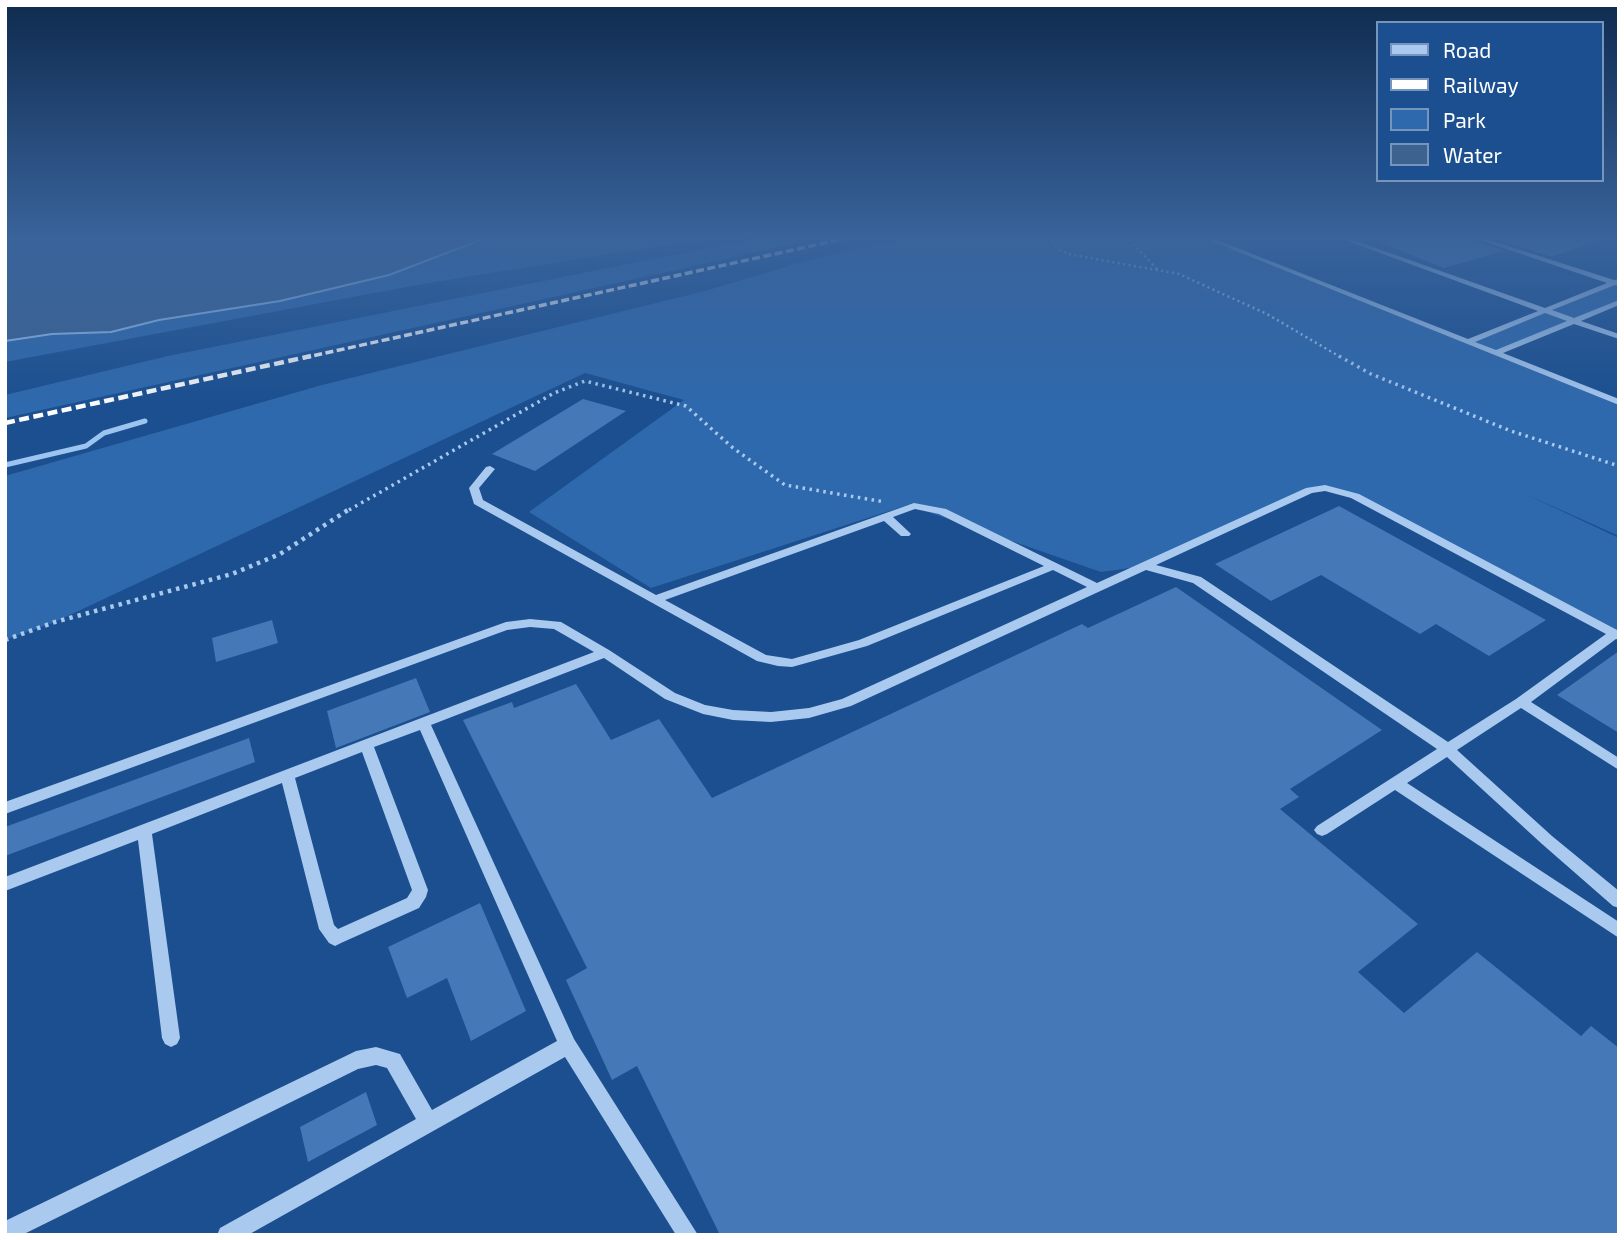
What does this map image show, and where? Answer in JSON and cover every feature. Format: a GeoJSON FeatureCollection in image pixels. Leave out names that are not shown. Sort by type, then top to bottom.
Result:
{"type":"FeatureCollection","features":[{"type":"Feature","properties":{"kind":"street"},"geometry":{"type":"LineString","coordinates":[[1347,294],[1619,402]]}},
{"type":"Feature","properties":{"kind":"street"},"geometry":{"type":"LineString","coordinates":[[1500,294],[1619,337]]}},
{"type":"Feature","properties":{"kind":"street"},"geometry":{"type":"LineString","coordinates":[[1468,342],[1589,294]]}},
{"type":"Feature","properties":{"kind":"street"},"geometry":{"type":"LineString","coordinates":[[1496,353],[1619,302]]}},
{"type":"Feature","properties":{"kind":"street"},"geometry":{"type":"LineString","coordinates":[[490,469],[474,488],[478,502],[762,659],[792,663],[863,643],[1051,567]]}},
{"type":"Feature","properties":{"kind":"street"},"geometry":{"type":"LineString","coordinates":[[5,808],[506,626],[530,623],[557,625],[670,696],[703,709],[733,715],[808,713],[846,703],[1310,490],[1325,488],[1355,496],[1617,635],[1521,702],[1322,830]]}},
{"type":"Feature","properties":{"kind":"street"},"geometry":{"type":"LineString","coordinates":[[655,599],[914,506],[943,511],[1051,567],[1098,588]]}},
{"type":"Feature","properties":{"kind":"street"},"geometry":{"type":"LineString","coordinates":[[886,516],[905,534]]}},
{"type":"Feature","properties":{"kind":"street"},"geometry":{"type":"LineString","coordinates":[[1145,566],[1197,580],[1446,748],[1619,901]]}},
{"type":"Feature","properties":{"kind":"street"},"geometry":{"type":"LineString","coordinates":[[5,884],[605,653]]}},
{"type":"Feature","properties":{"kind":"street"},"geometry":{"type":"LineString","coordinates":[[1521,702],[1619,765]]}},
{"type":"Feature","properties":{"kind":"street"},"geometry":{"type":"LineString","coordinates":[[423,723],[568,1045],[688,1235]]}},
{"type":"Feature","properties":{"kind":"street"},"geometry":{"type":"LineString","coordinates":[[1394,782],[1619,931]]}},
{"type":"Feature","properties":{"kind":"street"},"geometry":{"type":"LineString","coordinates":[[144,830],[171,1038]]}},
{"type":"Feature","properties":{"kind":"street"},"geometry":{"type":"LineString","coordinates":[[5,1232],[356,1060],[376,1056],[393,1061],[428,1122]]}},
{"type":"Feature","properties":{"kind":"lane"},"geometry":{"type":"LineString","coordinates":[[287,775],[327,929],[335,938],[413,903],[420,890],[366,744]]}},
{"type":"Feature","properties":{"kind":"lane"},"geometry":{"type":"LineString","coordinates":[[227,1235],[568,1045]]}},
{"type":"Feature","properties":{"kind":"path"},"geometry":{"type":"LineString","coordinates":[[1223,294],[1267,314],[1371,374],[1511,431],[1619,466]]}},
{"type":"Feature","properties":{"kind":"green space"},"geometry":{"type":"Polygon","coordinates":[[[310,294],[370,294],[5,362],[5,341],[52,334],[111,332],[159,320],[310,294]]]}},
{"type":"Feature","properties":{"kind":"green space"},"geometry":{"type":"Polygon","coordinates":[[[479,294],[567,294],[5,418],[5,395],[168,356],[479,294]]]}},
{"type":"Feature","properties":{"kind":"green space"},"geometry":{"type":"Polygon","coordinates":[[[693,294],[1347,294],[1467,342],[1587,294],[1619,294],[1619,302],[1496,353],[1619,402],[1619,536],[1523,493],[1619,538],[1619,636],[1342,492],[1310,490],[1145,566],[1101,572],[908,505],[651,588],[529,512],[684,400],[585,373],[55,622],[5,640],[5,476],[322,385],[693,294]]]}},
{"type":"Feature","properties":{"kind":"water"},"geometry":{"type":"Polygon","coordinates":[[[5,294],[310,294],[159,320],[111,332],[52,334],[5,341],[5,294]]]}},
{"type":"Feature","properties":{"kind":"building"},"geometry":{"type":"Polygon","coordinates":[[[583,399],[626,411],[535,471],[492,454],[583,399]]]}},
{"type":"Feature","properties":{"kind":"building"},"geometry":{"type":"Polygon","coordinates":[[[1339,506],[1546,620],[1489,656],[1436,624],[1420,634],[1321,575],[1271,601],[1215,564],[1339,506]]]}},
{"type":"Feature","properties":{"kind":"building"},"geometry":{"type":"Polygon","coordinates":[[[1176,587],[1382,730],[1290,789],[1299,797],[1280,809],[1418,924],[1358,972],[1404,1013],[1477,952],[1581,1036],[1591,1026],[1619,1048],[1619,1235],[720,1235],[637,1066],[612,1080],[566,980],[587,968],[463,720],[512,702],[514,708],[576,684],[611,740],[659,719],[712,798],[1082,624],[1088,628],[1176,587]]]}},
{"type":"Feature","properties":{"kind":"building"},"geometry":{"type":"Polygon","coordinates":[[[272,620],[278,643],[216,662],[212,638],[272,620]]]}},
{"type":"Feature","properties":{"kind":"building"},"geometry":{"type":"Polygon","coordinates":[[[1619,651],[1619,733],[1557,695],[1619,651]]]}},
{"type":"Feature","properties":{"kind":"building"},"geometry":{"type":"Polygon","coordinates":[[[416,678],[430,712],[336,748],[327,711],[416,678]]]}},
{"type":"Feature","properties":{"kind":"building"},"geometry":{"type":"Polygon","coordinates":[[[249,738],[255,762],[5,856],[5,827],[249,738]]]}},
{"type":"Feature","properties":{"kind":"building"},"geometry":{"type":"Polygon","coordinates":[[[480,903],[526,1011],[471,1041],[447,978],[407,998],[388,947],[480,903]]]}},
{"type":"Feature","properties":{"kind":"building"},"geometry":{"type":"Polygon","coordinates":[[[366,1092],[377,1125],[308,1162],[300,1127],[366,1092]]]}},
{"type":"Feature","properties":{"kind":"waterway"},"geometry":{"type":"LineString","coordinates":[[5,465],[86,446],[104,433],[145,421]]}},
{"type":"Feature","properties":{"kind":"railway"},"geometry":{"type":"LineString","coordinates":[[303,358],[594,294]]}},
{"type":"Feature","properties":{"kind":"railway"},"geometry":{"type":"LineString","coordinates":[[5,423],[311,356]]}}]}
